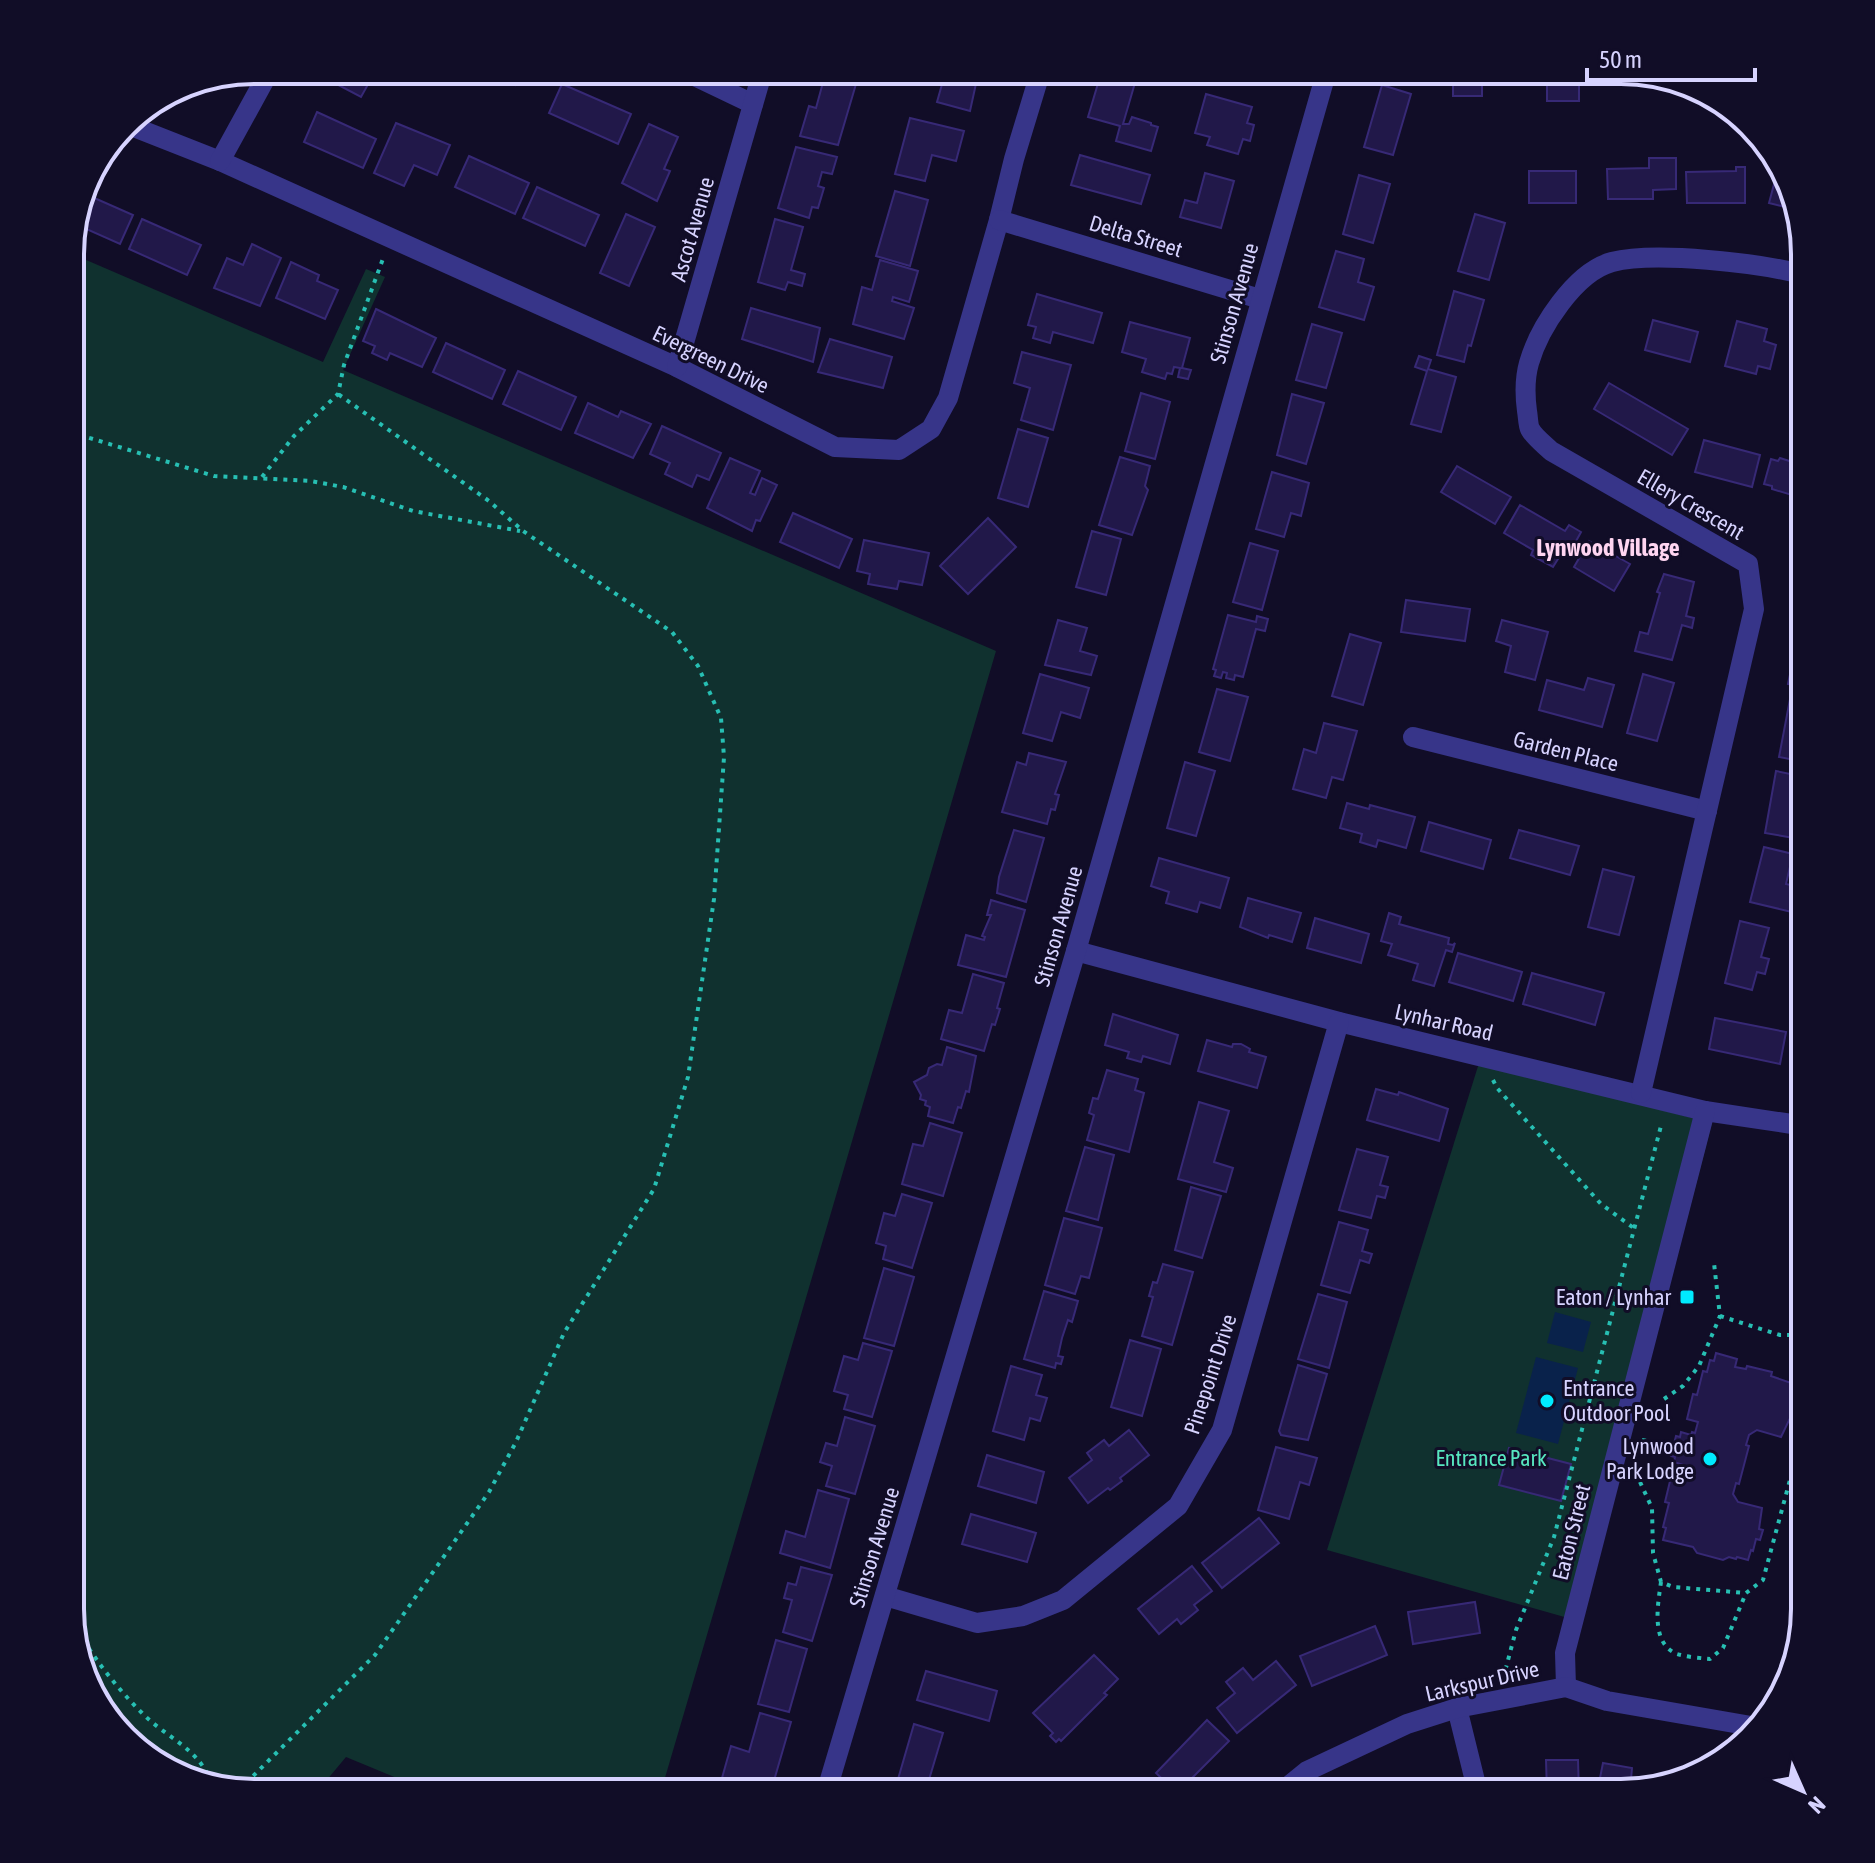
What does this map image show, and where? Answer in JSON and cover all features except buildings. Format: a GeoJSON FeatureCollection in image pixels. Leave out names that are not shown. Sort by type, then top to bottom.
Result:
{"type":"FeatureCollection","features":[{"type":"Feature","properties":{"kind":"street"},"geometry":{"type":"LineString","coordinates":[[220,161],[262,84]]}},
{"type":"Feature","properties":{"kind":"street"},"geometry":{"type":"LineString","coordinates":[[711,84],[753,104]]}},
{"type":"Feature","properties":{"kind":"street","name":"Ascot Avenue"},"geometry":{"type":"LineString","coordinates":[[677,367],[759,84]]}},
{"type":"Feature","properties":{"kind":"street","name":"Evergreen Drive"},"geometry":{"type":"LineString","coordinates":[[139,129],[220,161],[677,367],[835,447],[899,450],[931,429],[948,398],[1037,84]]}},
{"type":"Feature","properties":{"kind":"street","name":"Stinson Avenue"},"geometry":{"type":"LineString","coordinates":[[830,1779],[1076,951],[1323,84]]}},
{"type":"Feature","properties":{"kind":"street","name":"Delta Street"},"geometry":{"type":"LineString","coordinates":[[999,220],[1260,299]]}},
{"type":"Feature","properties":{"kind":"street","name":"Ellery Crescent"},"geometry":{"type":"LineString","coordinates":[[1641,1093],[1754,609],[1748,564],[1551,451],[1530,429],[1525,401],[1528,365],[1540,334],[1559,306],[1584,277],[1607,263],[1638,257],[1719,262],[1791,273]]}},
{"type":"Feature","properties":{"kind":"street","name":"Garden Place"},"geometry":{"type":"LineString","coordinates":[[1413,737],[1707,811]]}},
{"type":"Feature","properties":{"kind":"street","name":"Lynhar Road"},"geometry":{"type":"LineString","coordinates":[[1076,951],[1339,1022],[1705,1111],[1791,1124]]}},
{"type":"Feature","properties":{"kind":"street","name":"Pinepoint Drive"},"geometry":{"type":"LineString","coordinates":[[885,1596],[977,1623],[1023,1616],[1063,1600],[1178,1506],[1222,1430],[1339,1022]]}},
{"type":"Feature","properties":{"kind":"street","name":"Eaton Street"},"geometry":{"type":"LineString","coordinates":[[1566,1687],[1565,1653],[1705,1111]]}},
{"type":"Feature","properties":{"kind":"street","name":"Larkspur Drive"},"geometry":{"type":"LineString","coordinates":[[1297,1779],[1307,1771],[1407,1724],[1457,1708],[1566,1687],[1607,1701],[1745,1725]]}},
{"type":"Feature","properties":{"kind":"street"},"geometry":{"type":"LineString","coordinates":[[1457,1708],[1475,1779]]}},
{"type":"Feature","properties":{"kind":"path"},"geometry":{"type":"LineString","coordinates":[[262,477],[294,436],[338,394],[344,365],[390,239]]}},
{"type":"Feature","properties":{"kind":"path"},"geometry":{"type":"LineString","coordinates":[[250,1779],[375,1655],[489,1492],[516,1442],[564,1333],[654,1189],[688,1077],[714,899],[724,757],[721,718],[698,666],[672,632],[523,531],[489,501],[338,394]]}},
{"type":"Feature","properties":{"kind":"path"},"geometry":{"type":"LineString","coordinates":[[84,436],[214,476],[262,477],[343,487],[413,511],[523,531]]}},
{"type":"Feature","properties":{"kind":"path"},"geometry":{"type":"LineString","coordinates":[[1489,1058],[1497,1088],[1601,1204],[1635,1229]]}},
{"type":"Feature","properties":{"kind":"path"},"geometry":{"type":"LineString","coordinates":[[1504,1698],[1503,1678],[1516,1630],[1554,1537],[1668,1101]]}},
{"type":"Feature","properties":{"kind":"path"},"geometry":{"type":"LineString","coordinates":[[1664,1399],[1683,1386],[1699,1366],[1720,1316],[1714,1263]]}},
{"type":"Feature","properties":{"kind":"path"},"geometry":{"type":"LineString","coordinates":[[1720,1316],[1780,1335],[1791,1335]]}},
{"type":"Feature","properties":{"kind":"path"},"geometry":{"type":"LineString","coordinates":[[1620,1436],[1674,1446]]}},
{"type":"Feature","properties":{"kind":"path"},"geometry":{"type":"LineString","coordinates":[[1640,1482],[1652,1508],[1653,1553],[1661,1582],[1657,1608],[1658,1631],[1666,1646],[1676,1653],[1710,1659],[1723,1648],[1746,1593],[1763,1580],[1791,1476]]}},
{"type":"Feature","properties":{"kind":"path"},"geometry":{"type":"LineString","coordinates":[[1661,1582],[1673,1587],[1746,1593]]}},
{"type":"Feature","properties":{"kind":"path"},"geometry":{"type":"LineString","coordinates":[[89,1650],[144,1715],[194,1755],[206,1772]]}},
{"type":"Feature","properties":{"kind":"green space"},"geometry":{"type":"Polygon","coordinates":[[[84,259],[323,362],[366,269],[385,277],[343,370],[996,651],[665,1779],[399,1779],[346,1757],[328,1779],[242,1779],[220,1776],[179,1762],[142,1737],[126,1721],[101,1684],[87,1643],[84,1621],[84,259]]]}},
{"type":"Feature","properties":{"kind":"green space","name":"Entrance Park"},"geometry":{"type":"Polygon","coordinates":[[[1479,1063],[1712,1123],[1582,1622],[1327,1550],[1479,1063]]]}},
{"type":"Feature","properties":{"kind":"water"},"geometry":{"type":"Polygon","coordinates":[[[1555,1312],[1591,1322],[1583,1352],[1547,1343],[1555,1312]]]}},
{"type":"Feature","properties":{"kind":"water","name":"Entrance Outdoor Pool"},"geometry":{"type":"Polygon","coordinates":[[[1536,1357],[1578,1368],[1558,1444],[1516,1433],[1536,1357]]]}},
{"type":"Feature","properties":{"kind":"place","name":"Eaton / Lynhar"},"geometry":{"type":"Point","coordinates":[1687,1297]}},
{"type":"Feature","properties":{"kind":"place","name":"Entrance Outdoor Pool"},"geometry":{"type":"Point","coordinates":[1547,1401]}},
{"type":"Feature","properties":{"kind":"place","name":"Lynwood Park Lodge"},"geometry":{"type":"Point","coordinates":[1710,1459]}},
{"type":"Feature","properties":{"kind":"district","name":"Lynwood Village"},"geometry":{"type":"Point","coordinates":[1608,548]}}]}
